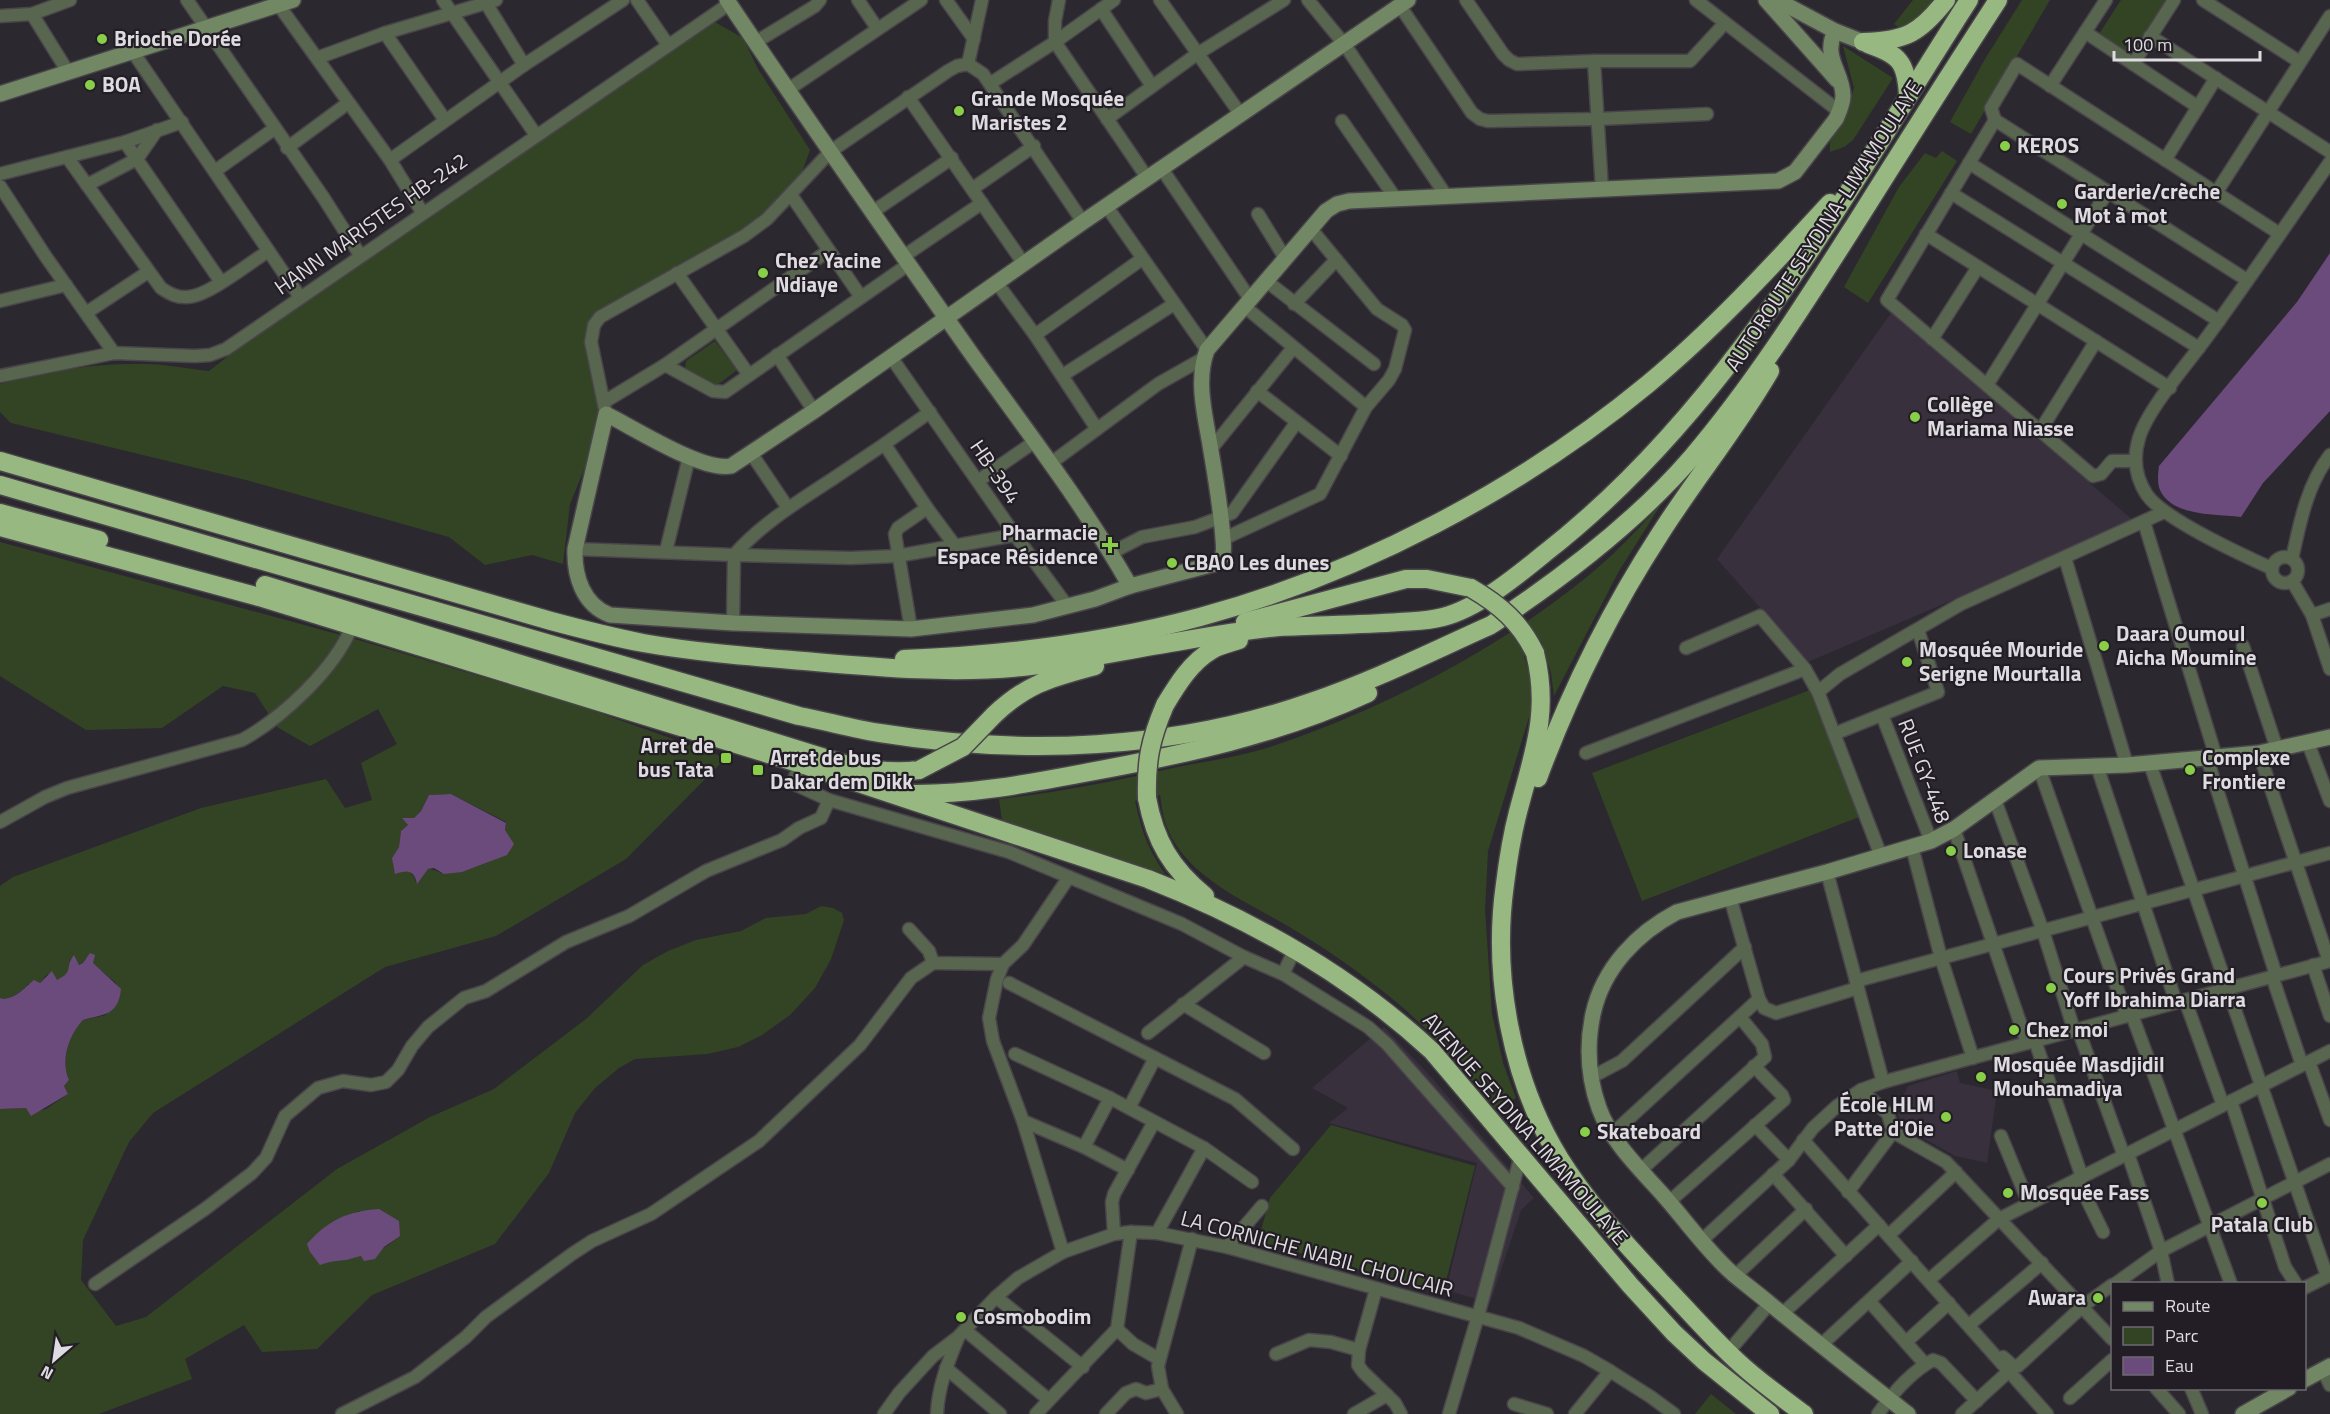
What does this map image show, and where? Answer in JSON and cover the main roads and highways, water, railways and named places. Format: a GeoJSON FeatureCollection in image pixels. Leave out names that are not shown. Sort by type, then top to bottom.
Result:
{"type":"FeatureCollection","features":[{"type":"Feature","properties":{"kind":"highway"},"geometry":{"type":"LineString","coordinates":[[1908,95],[1907,76],[1902,62],[1884,50],[1863,42],[1881,42],[1909,36],[1927,23],[1946,0]]}},
{"type":"Feature","properties":{"kind":"highway","name":"AUTOROUTE SEYDINA-LIMAMOULAYE"},"geometry":{"type":"LineString","coordinates":[[1873,151],[1970,0]]}},
{"type":"Feature","properties":{"kind":"highway","name":"AUTOROUTE SEYDINA-LIMAMOULAYE"},"geometry":{"type":"LineString","coordinates":[[1491,625],[1528,601],[1601,544],[1691,458],[1809,298],[1998,0]]}},
{"type":"Feature","properties":{"kind":"highway"},"geometry":{"type":"LineString","coordinates":[[1255,927],[1209,899],[1176,868],[1152,824],[1147,798],[1147,769],[1152,735],[1165,705],[1182,679],[1239,627],[1384,623],[1442,617],[1473,604],[1522,572],[1593,512],[1663,444],[1738,354],[1816,240],[1873,151]]}},
{"type":"Feature","properties":{"kind":"highway"},"geometry":{"type":"LineString","coordinates":[[789,660],[902,659],[979,655],[1062,646],[1154,628],[1209,615],[1263,598],[1344,566],[1427,529],[1537,464],[1647,385],[1739,302],[1835,197],[1873,151]]}},
{"type":"Feature","properties":{"kind":"highway"},"geometry":{"type":"LineString","coordinates":[[1511,847],[1571,696],[1608,622],[1659,535],[1755,398],[1809,298]]}},
{"type":"Feature","properties":{"kind":"highway"},"geometry":{"type":"LineString","coordinates":[[0,461],[593,632],[673,647],[789,660],[901,669],[978,670],[1024,667],[1185,640],[1239,627],[1406,579],[1427,579],[1471,588],[1491,599],[1513,618],[1535,652],[1542,686],[1542,713],[1511,847]]}},
{"type":"Feature","properties":{"kind":"highway"},"geometry":{"type":"LineString","coordinates":[[0,485],[799,716],[878,733],[932,740],[1001,746],[1061,746],[1153,738],[1210,730],[1270,716],[1356,686],[1491,625]]}},
{"type":"Feature","properties":{"kind":"highway"},"geometry":{"type":"LineString","coordinates":[[0,513],[266,586],[851,766],[878,772],[900,773],[919,770],[963,747],[1013,697],[1029,687],[1185,640]]}},
{"type":"Feature","properties":{"kind":"highway","name":"AVENUE SEYDINA LIMAMOULAYE"},"geometry":{"type":"LineString","coordinates":[[0,526],[259,597],[801,764],[1050,845],[1192,896],[1255,927],[1359,989],[1400,1021],[1432,1051],[1630,1285],[1674,1333],[1704,1361],[1770,1414]]}},
{"type":"Feature","properties":{"kind":"highway"},"geometry":{"type":"LineString","coordinates":[[886,793],[975,792],[1181,754],[1250,737],[1323,713],[1408,675],[1447,656],[1491,625]]}},
{"type":"Feature","properties":{"kind":"highway"},"geometry":{"type":"LineString","coordinates":[[1213,649],[1278,630],[1299,627]]}},
{"type":"Feature","properties":{"kind":"highway","name":"AVENUE SEYDINA LIMAMOULAYE"},"geometry":{"type":"LineString","coordinates":[[1511,847],[1504,885],[1502,968],[1519,1062],[1539,1118],[1560,1158],[1606,1221],[1728,1352],[1754,1376],[1804,1414]]}},
{"type":"Feature","properties":{"kind":"water"},"geometry":{"type":"Polygon","coordinates":[[[2330,253],[2330,411],[2263,483],[2241,517],[2196,512],[2174,505],[2160,490],[2159,466],[2297,302],[2330,253]]]}},
{"type":"Feature","properties":{"kind":"water"},"geometry":{"type":"Polygon","coordinates":[[[451,794],[506,823],[505,830],[514,844],[507,855],[462,872],[444,874],[434,868],[428,869],[417,884],[412,873],[395,874],[392,858],[399,847],[401,831],[408,825],[402,818],[414,818],[421,811],[429,795],[451,794]]]}},
{"type":"Feature","properties":{"kind":"water"},"geometry":{"type":"Polygon","coordinates":[[[90,953],[95,955],[93,963],[121,989],[117,1004],[113,1009],[103,1015],[83,1020],[70,1040],[65,1064],[69,1080],[64,1086],[68,1094],[31,1116],[26,1108],[0,1109],[0,998],[14,996],[34,980],[40,983],[52,971],[57,980],[66,974],[74,955],[79,965],[90,953]]]}},
{"type":"Feature","properties":{"kind":"water"},"geometry":{"type":"Polygon","coordinates":[[[379,1209],[399,1221],[400,1236],[384,1247],[375,1259],[364,1261],[361,1256],[320,1265],[307,1244],[315,1236],[339,1218],[379,1209]]]}},
{"type":"Feature","properties":{"kind":"place","name":"Brioche Dorée"},"geometry":{"type":"Point","coordinates":[102,39]}},
{"type":"Feature","properties":{"kind":"place","name":"BOA"},"geometry":{"type":"Point","coordinates":[90,85]}},
{"type":"Feature","properties":{"kind":"place","name":"Grande Mosquée Maristes 2"},"geometry":{"type":"Point","coordinates":[959,111]}},
{"type":"Feature","properties":{"kind":"place","name":"KEROS"},"geometry":{"type":"Point","coordinates":[2005,146]}},
{"type":"Feature","properties":{"kind":"place","name":"Garderie/crèche Mot à mot"},"geometry":{"type":"Point","coordinates":[2062,204]}},
{"type":"Feature","properties":{"kind":"place","name":"Chez Yacine Ndiaye"},"geometry":{"type":"Point","coordinates":[763,273]}},
{"type":"Feature","properties":{"kind":"place","name":"Collège Mariama Niasse"},"geometry":{"type":"Point","coordinates":[1915,417]}},
{"type":"Feature","properties":{"kind":"place","name":"Pharmacie Espace Résidence"},"geometry":{"type":"Point","coordinates":[1110,545]}},
{"type":"Feature","properties":{"kind":"place","name":"CBAO Les dunes"},"geometry":{"type":"Point","coordinates":[1172,563]}},
{"type":"Feature","properties":{"kind":"place","name":"Daara Oumoul Aicha Moumine"},"geometry":{"type":"Point","coordinates":[2104,646]}},
{"type":"Feature","properties":{"kind":"place","name":"Mosquée Mouride Serigne Mourtalla"},"geometry":{"type":"Point","coordinates":[1907,662]}},
{"type":"Feature","properties":{"kind":"place","name":"Arret de bus Tata"},"geometry":{"type":"Point","coordinates":[726,758]}},
{"type":"Feature","properties":{"kind":"place","name":"Arret de bus Dakar dem Dikk"},"geometry":{"type":"Point","coordinates":[758,770]}},
{"type":"Feature","properties":{"kind":"place","name":"Complexe Frontiere"},"geometry":{"type":"Point","coordinates":[2190,770]}},
{"type":"Feature","properties":{"kind":"place","name":"Lonase"},"geometry":{"type":"Point","coordinates":[1951,851]}},
{"type":"Feature","properties":{"kind":"place","name":"Cours Privés Grand Yoff Ibrahima Diarra"},"geometry":{"type":"Point","coordinates":[2051,988]}},
{"type":"Feature","properties":{"kind":"place","name":"Chez moi"},"geometry":{"type":"Point","coordinates":[2014,1030]}},
{"type":"Feature","properties":{"kind":"place","name":"Mosquée Masdjidil Mouhamadiya"},"geometry":{"type":"Point","coordinates":[1981,1077]}},
{"type":"Feature","properties":{"kind":"place","name":"École HLM Patte d'Oie"},"geometry":{"type":"Point","coordinates":[1946,1117]}},
{"type":"Feature","properties":{"kind":"place","name":"Skateboard"},"geometry":{"type":"Point","coordinates":[1585,1132]}},
{"type":"Feature","properties":{"kind":"place","name":"Mosquée Fass"},"geometry":{"type":"Point","coordinates":[2008,1193]}},
{"type":"Feature","properties":{"kind":"place","name":"Patala Club"},"geometry":{"type":"Point","coordinates":[2262,1203]}},
{"type":"Feature","properties":{"kind":"place","name":"Awara"},"geometry":{"type":"Point","coordinates":[2098,1298]}},
{"type":"Feature","properties":{"kind":"place","name":"Cosmobodim"},"geometry":{"type":"Point","coordinates":[961,1317]}}]}
